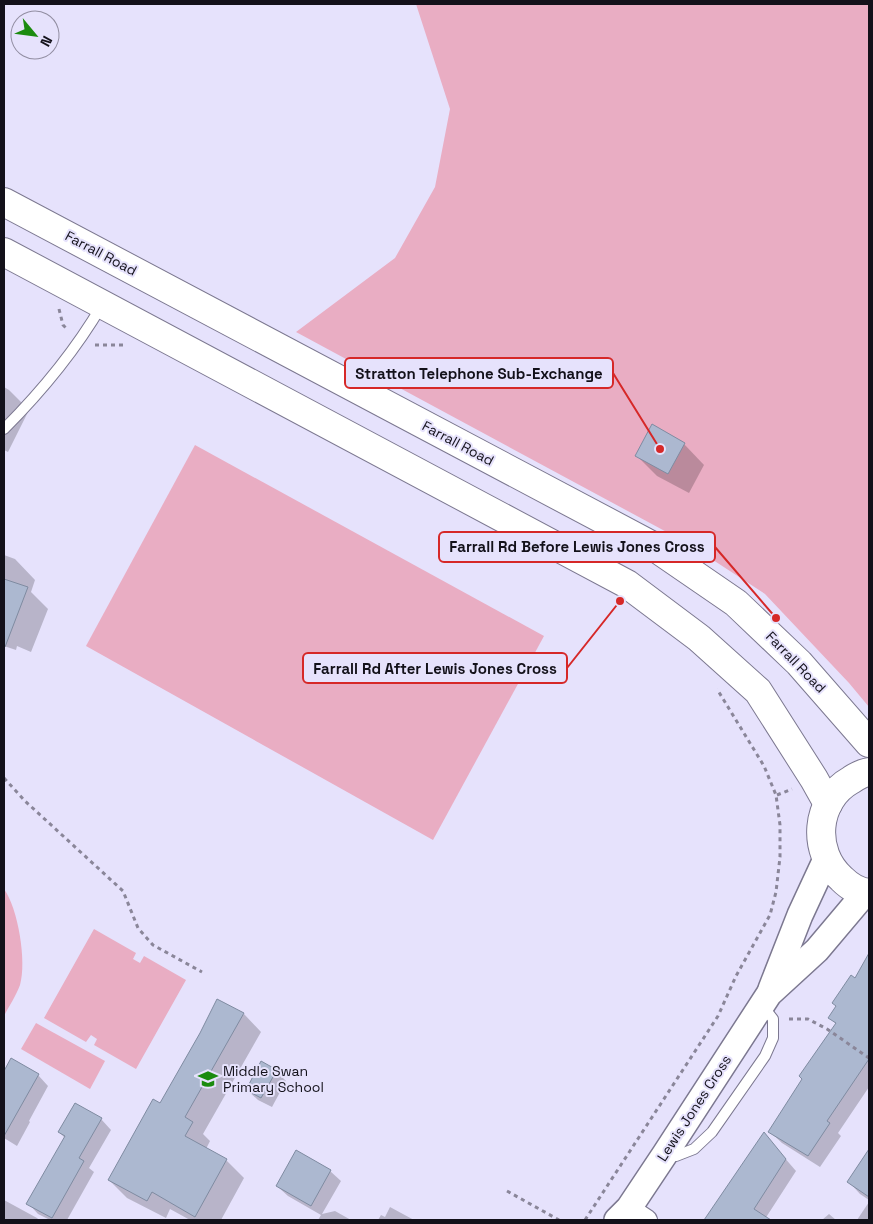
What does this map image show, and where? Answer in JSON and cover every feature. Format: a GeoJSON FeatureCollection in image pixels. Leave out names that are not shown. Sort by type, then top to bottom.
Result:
{"type":"FeatureCollection","features":[{"type":"Feature","properties":{"kind":"main road","name":"Farrall Road"},"geometry":{"type":"LineString","coordinates":[[4,202],[653,546],[736,603],[799,663],[869,743]]}},
{"type":"Feature","properties":{"kind":"main road"},"geometry":{"type":"LineString","coordinates":[[4,252],[627,584],[699,638],[758,691],[828,804]]}},
{"type":"Feature","properties":{"kind":"main road"},"geometry":{"type":"LineString","coordinates":[[867,893],[842,880],[826,859],[821,841],[821,822],[828,804],[843,784],[869,772]]}},
{"type":"Feature","properties":{"kind":"street","name":"Lewis Jones Cross"},"geometry":{"type":"LineString","coordinates":[[768,1006],[800,916],[826,859]]}},
{"type":"Feature","properties":{"kind":"street","name":"Lewis Jones Cross"},"geometry":{"type":"LineString","coordinates":[[631,1216],[665,1154],[768,1006],[867,893]]}},
{"type":"Feature","properties":{"kind":"lane"},"geometry":{"type":"LineString","coordinates":[[4,429],[47,382],[81,340],[102,304]]}},
{"type":"Feature","properties":{"kind":"path"},"geometry":{"type":"LineString","coordinates":[[54,305],[60,310],[62,325],[81,340],[97,346],[127,345]]}},
{"type":"Feature","properties":{"kind":"path"},"geometry":{"type":"LineString","coordinates":[[585,1220],[718,1016],[736,976],[770,915],[776,892],[780,825],[776,795],[764,766],[713,684]]}},
{"type":"Feature","properties":{"kind":"path"},"geometry":{"type":"LineString","coordinates":[[4,778],[25,801],[123,891],[138,928],[153,946],[202,972]]}},
{"type":"Feature","properties":{"kind":"path"},"geometry":{"type":"LineString","coordinates":[[768,1006],[808,1019],[827,1029],[869,1058]]}},
{"type":"Feature","properties":{"kind":"path"},"geometry":{"type":"LineString","coordinates":[[507,1192],[559,1220]]}},
{"type":"Feature","properties":{"kind":"shaded area"},"geometry":{"type":"Polygon","coordinates":[[[416,4],[869,4],[869,707],[849,683],[765,594],[687,543],[296,332],[395,258],[435,187],[450,109],[416,4]]]}},
{"type":"Feature","properties":{"kind":"shaded area"},"geometry":{"type":"Polygon","coordinates":[[[195,445],[544,636],[433,840],[86,646],[195,445]]]}},
{"type":"Feature","properties":{"kind":"shaded area"},"geometry":{"type":"Polygon","coordinates":[[[4,889],[13,909],[20,936],[22,975],[20,985],[4,1016],[4,889]]]}},
{"type":"Feature","properties":{"kind":"shaded area"},"geometry":{"type":"Polygon","coordinates":[[[94,929],[136,953],[133,959],[140,963],[144,956],[186,980],[136,1069],[94,1045],[97,1039],[91,1035],[86,1042],[44,1018],[94,929]]]}},
{"type":"Feature","properties":{"kind":"shaded area"},"geometry":{"type":"Polygon","coordinates":[[[36,1023],[105,1061],[90,1089],[21,1049],[36,1023]]]}},
{"type":"Feature","properties":{"kind":"building"},"geometry":{"type":"Polygon","coordinates":[[[652,424],[685,443],[668,474],[635,456],[652,424]]]}},
{"type":"Feature","properties":{"kind":"building"},"geometry":{"type":"Polygon","coordinates":[[[4,579],[28,587],[5,647],[4,646],[4,579]]]}},
{"type":"Feature","properties":{"kind":"building"},"geometry":{"type":"Polygon","coordinates":[[[869,953],[869,1059],[827,1121],[830,1123],[808,1156],[768,1132],[802,1079],[799,1076],[836,1023],[828,1018],[836,1006],[832,1003],[851,975],[855,978],[869,953]]]}},
{"type":"Feature","properties":{"kind":"building"},"geometry":{"type":"Polygon","coordinates":[[[217,999],[244,1013],[185,1117],[193,1122],[185,1136],[227,1159],[195,1217],[152,1192],[147,1201],[108,1180],[153,1099],[160,1103],[217,999]]]}},
{"type":"Feature","properties":{"kind":"building"},"geometry":{"type":"Polygon","coordinates":[[[11,1058],[39,1074],[4,1136],[4,1071],[11,1058]]]}},
{"type":"Feature","properties":{"kind":"building"},"geometry":{"type":"Polygon","coordinates":[[[261,1061],[277,1070],[261,1098],[246,1090],[261,1061]]]}},
{"type":"Feature","properties":{"kind":"building"},"geometry":{"type":"Polygon","coordinates":[[[75,1103],[102,1118],[79,1158],[84,1161],[52,1218],[26,1204],[65,1136],[58,1132],[75,1103]]]}},
{"type":"Feature","properties":{"kind":"building"},"geometry":{"type":"Polygon","coordinates":[[[764,1132],[786,1159],[754,1209],[771,1220],[704,1220],[764,1132]]]}},
{"type":"Feature","properties":{"kind":"building"},"geometry":{"type":"Polygon","coordinates":[[[869,1149],[869,1197],[847,1182],[869,1149]]]}},
{"type":"Feature","properties":{"kind":"building"},"geometry":{"type":"Polygon","coordinates":[[[296,1150],[331,1170],[311,1206],[276,1186],[296,1150]]]}},
{"type":"Feature","properties":{"kind":"place","name":"Stratton Telephone Sub-Exchange"},"geometry":{"type":"Point","coordinates":[660,449]}},
{"type":"Feature","properties":{"kind":"place","name":"Farrall Rd After Lewis Jones Cross"},"geometry":{"type":"Point","coordinates":[620,601]}},
{"type":"Feature","properties":{"kind":"place","name":"Farrall Rd Before Lewis Jones Cross"},"geometry":{"type":"Point","coordinates":[776,618]}},
{"type":"Feature","properties":{"kind":"place","name":"Middle Swan Primary School"},"geometry":{"type":"Point","coordinates":[208,1079]}}]}
